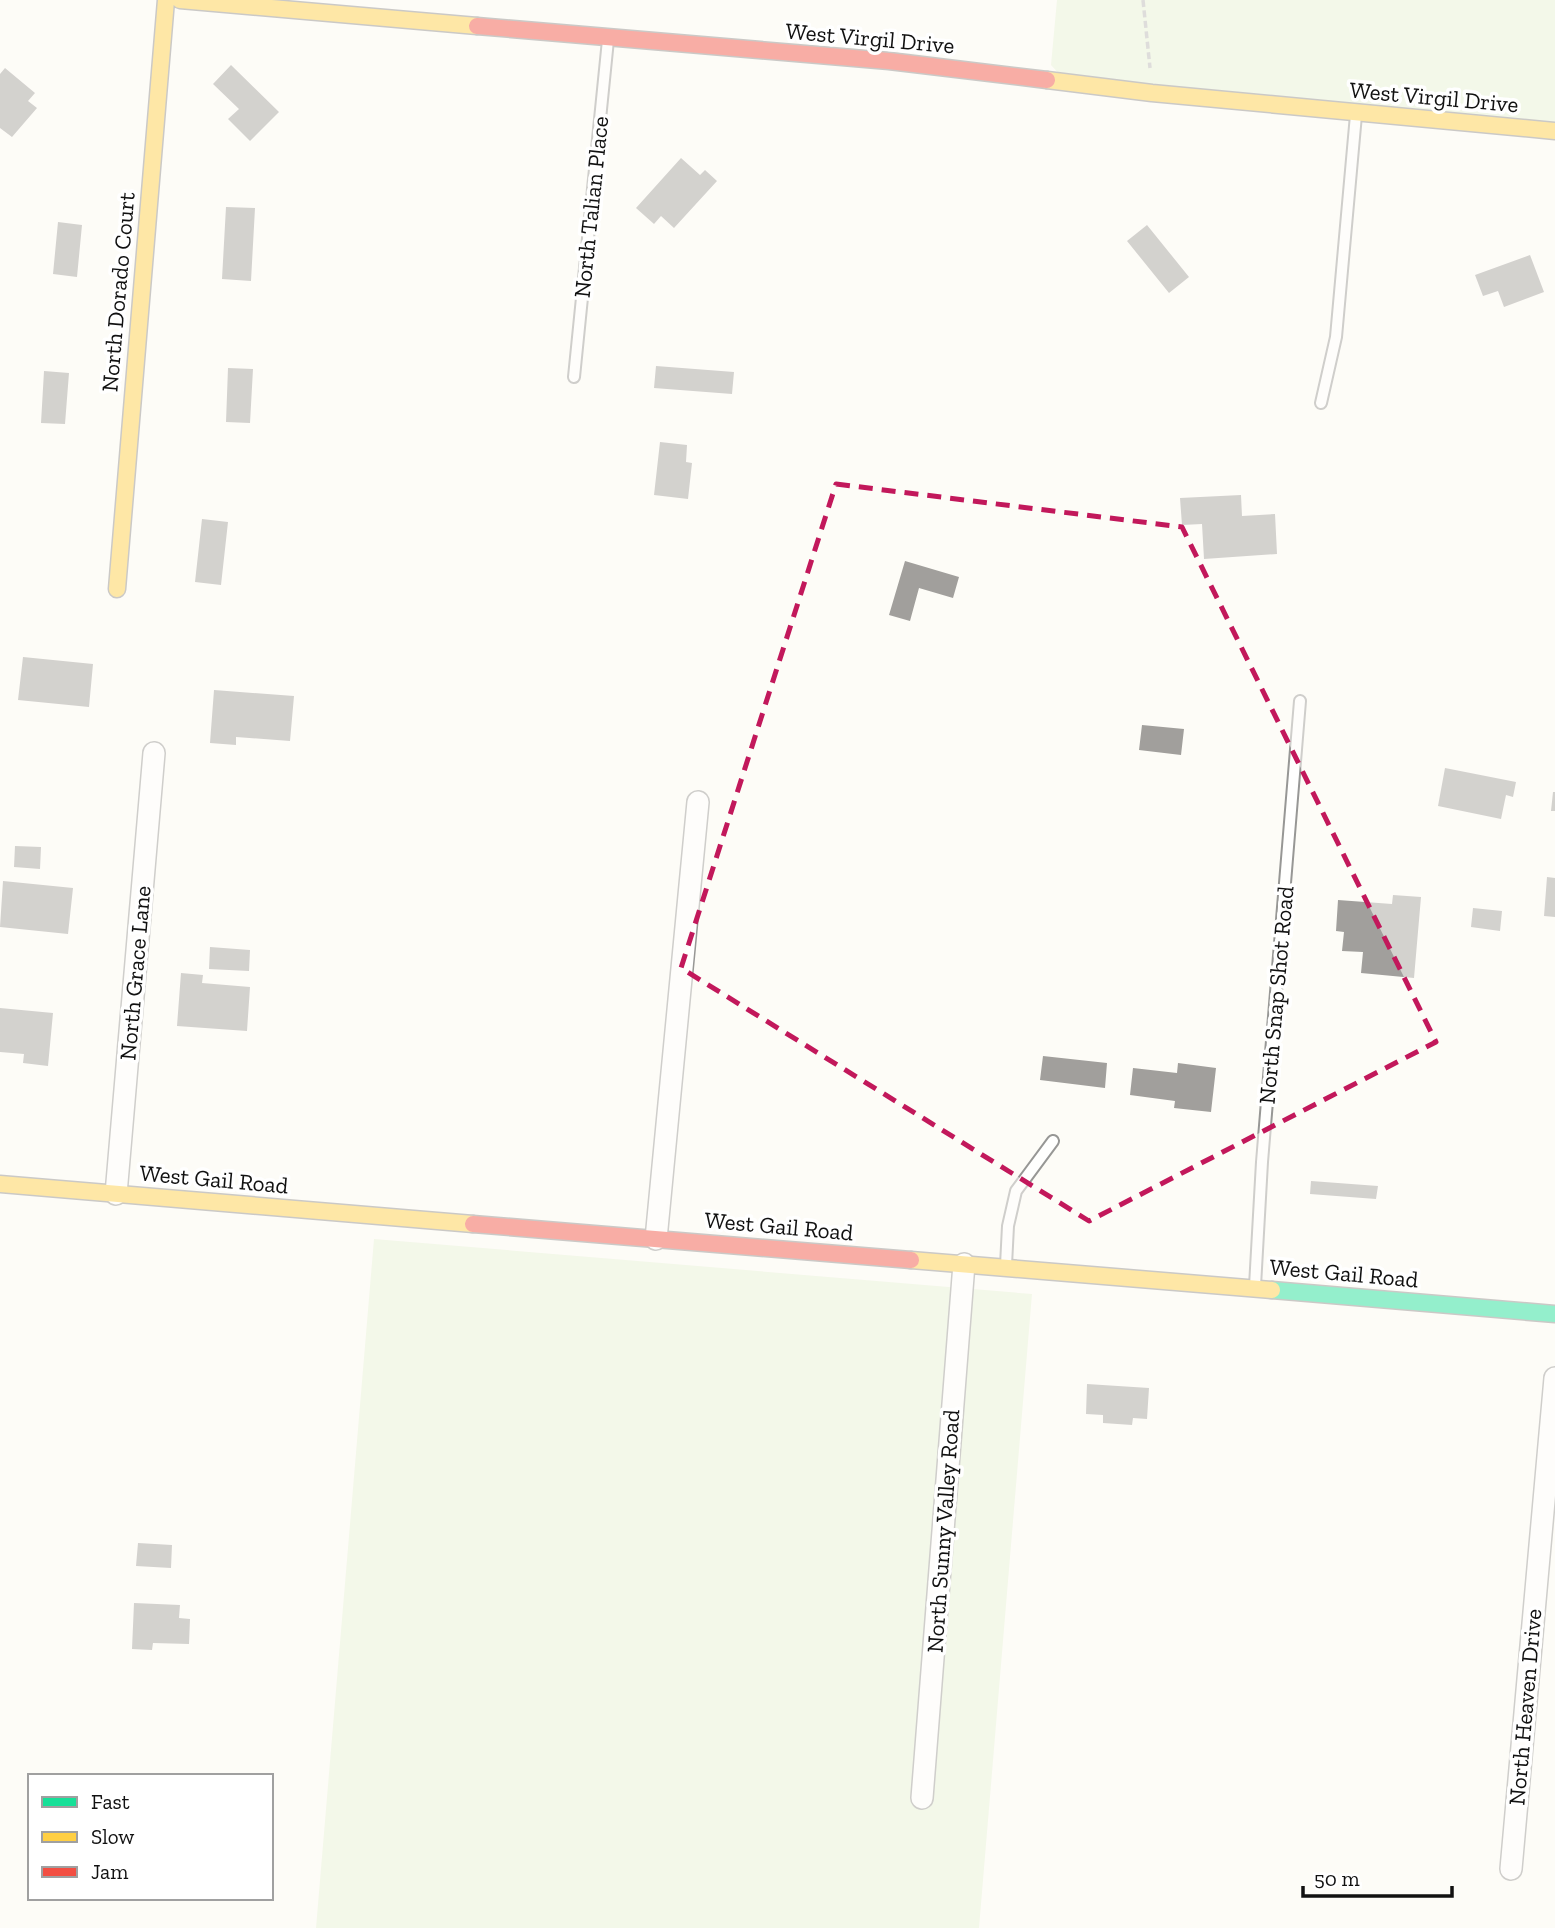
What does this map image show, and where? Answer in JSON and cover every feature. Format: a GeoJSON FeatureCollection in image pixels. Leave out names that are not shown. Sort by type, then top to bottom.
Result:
{"type":"FeatureCollection","features":[{"type":"Feature","properties":{"kind":"street","name":"North Dorado Court"},"geometry":{"type":"LineString","coordinates":[[117,589],[166,0]]}},
{"type":"Feature","properties":{"kind":"street","name":"West Virgil Drive"},"geometry":{"type":"LineString","coordinates":[[180,0],[929,65],[1035,76],[1062,83],[1152,93],[1555,131]]}},
{"type":"Feature","properties":{"kind":"street","name":"North Grace Lane"},"geometry":{"type":"LineString","coordinates":[[116,1194],[154,752]]}},
{"type":"Feature","properties":{"kind":"street"},"geometry":{"type":"LineString","coordinates":[[656,1239],[698,802]]}},
{"type":"Feature","properties":{"kind":"street","name":"West Gail Road"},"geometry":{"type":"LineString","coordinates":[[0,1184],[1555,1314]]}},
{"type":"Feature","properties":{"kind":"street","name":"North Sunny Valley Road"},"geometry":{"type":"LineString","coordinates":[[922,1798],[964,1264]]}},
{"type":"Feature","properties":{"kind":"street","name":"North Heaven Drive"},"geometry":{"type":"LineString","coordinates":[[1511,1869],[1555,1378]]}},
{"type":"Feature","properties":{"kind":"lane","name":"North Talian Place"},"geometry":{"type":"LineString","coordinates":[[574,377],[608,37]]}},
{"type":"Feature","properties":{"kind":"lane"},"geometry":{"type":"LineString","coordinates":[[1321,403],[1336,337],[1356,113]]}},
{"type":"Feature","properties":{"kind":"lane","name":"North Snap Shot Road"},"geometry":{"type":"LineString","coordinates":[[1255,1289],[1262,1162],[1300,701]]}},
{"type":"Feature","properties":{"kind":"lane"},"geometry":{"type":"LineString","coordinates":[[1006,1268],[1008,1226],[1016,1191],[1053,1141]]}},
{"type":"Feature","properties":{"kind":"path"},"geometry":{"type":"LineString","coordinates":[[1143,0],[1152,93]]}},
{"type":"Feature","properties":{"kind":"highlighted area"},"geometry":{"type":"Polygon","coordinates":[[[836,484],[1182,527],[1436,1042],[1089,1221],[681,968],[836,484]]]}},
{"type":"Feature","properties":{"kind":"green space"},"geometry":{"type":"Polygon","coordinates":[[[1057,0],[1555,0],[1555,126],[1062,77],[1051,65],[1057,0]]]}},
{"type":"Feature","properties":{"kind":"green space"},"geometry":{"type":"Polygon","coordinates":[[[374,1239],[1032,1294],[979,1928],[316,1928],[374,1239]]]}},
{"type":"Feature","properties":{"kind":"building"},"geometry":{"type":"Polygon","coordinates":[[[231,65],[279,112],[250,141],[228,119],[239,109],[213,84],[231,65]]]}},
{"type":"Feature","properties":{"kind":"building"},"geometry":{"type":"Polygon","coordinates":[[[5,68],[35,93],[28,101],[37,108],[12,137],[0,128],[0,74],[5,68]]]}},
{"type":"Feature","properties":{"kind":"building"},"geometry":{"type":"Polygon","coordinates":[[[681,158],[700,175],[705,170],[717,181],[674,228],[661,216],[654,224],[636,208],[681,158]]]}},
{"type":"Feature","properties":{"kind":"building"},"geometry":{"type":"Polygon","coordinates":[[[226,207],[255,208],[251,281],[222,279],[226,207]]]}},
{"type":"Feature","properties":{"kind":"building"},"geometry":{"type":"Polygon","coordinates":[[[58,222],[82,225],[77,277],[53,274],[58,222]]]}},
{"type":"Feature","properties":{"kind":"building"},"geometry":{"type":"Polygon","coordinates":[[[1147,225],[1189,277],[1169,293],[1127,241],[1147,225]]]}},
{"type":"Feature","properties":{"kind":"building"},"geometry":{"type":"Polygon","coordinates":[[[1530,255],[1544,292],[1504,307],[1498,291],[1483,296],[1475,275],[1530,255]]]}},
{"type":"Feature","properties":{"kind":"building"},"geometry":{"type":"Polygon","coordinates":[[[656,366],[734,372],[732,394],[654,388],[656,366]]]}},
{"type":"Feature","properties":{"kind":"building"},"geometry":{"type":"Polygon","coordinates":[[[228,368],[253,369],[250,423],[226,422],[228,368]]]}},
{"type":"Feature","properties":{"kind":"building"},"geometry":{"type":"Polygon","coordinates":[[[44,371],[69,373],[65,424],[41,423],[44,371]]]}},
{"type":"Feature","properties":{"kind":"building"},"geometry":{"type":"Polygon","coordinates":[[[660,442],[687,445],[686,462],[692,463],[688,499],[654,495],[660,442]]]}},
{"type":"Feature","properties":{"kind":"building"},"geometry":{"type":"Polygon","coordinates":[[[1241,495],[1242,516],[1275,514],[1277,554],[1204,559],[1202,524],[1182,525],[1180,498],[1241,495]]]}},
{"type":"Feature","properties":{"kind":"building"},"geometry":{"type":"Polygon","coordinates":[[[202,519],[228,522],[221,585],[195,582],[202,519]]]}},
{"type":"Feature","properties":{"kind":"building"},"geometry":{"type":"Polygon","coordinates":[[[905,561],[959,577],[953,598],[919,588],[910,621],[889,615],[905,561]]]}},
{"type":"Feature","properties":{"kind":"building"},"geometry":{"type":"Polygon","coordinates":[[[23,657],[93,664],[89,707],[18,700],[23,657]]]}},
{"type":"Feature","properties":{"kind":"building"},"geometry":{"type":"Polygon","coordinates":[[[214,690],[294,696],[290,741],[236,737],[236,745],[210,743],[214,690]]]}},
{"type":"Feature","properties":{"kind":"building"},"geometry":{"type":"Polygon","coordinates":[[[1142,725],[1184,729],[1181,755],[1139,750],[1142,725]]]}},
{"type":"Feature","properties":{"kind":"building"},"geometry":{"type":"Polygon","coordinates":[[[1445,768],[1516,782],[1513,797],[1506,795],[1501,819],[1438,806],[1445,768]]]}},
{"type":"Feature","properties":{"kind":"building"},"geometry":{"type":"Polygon","coordinates":[[[1553,792],[1555,811],[1551,811],[1553,792]]]}},
{"type":"Feature","properties":{"kind":"building"},"geometry":{"type":"Polygon","coordinates":[[[15,846],[41,847],[40,869],[14,867],[15,846]]]}},
{"type":"Feature","properties":{"kind":"building"},"geometry":{"type":"Polygon","coordinates":[[[1547,877],[1555,878],[1555,917],[1544,916],[1547,877]]]}},
{"type":"Feature","properties":{"kind":"building"},"geometry":{"type":"Polygon","coordinates":[[[3,881],[73,888],[68,934],[0,927],[3,881]]]}},
{"type":"Feature","properties":{"kind":"building"},"geometry":{"type":"Polygon","coordinates":[[[1393,895],[1421,897],[1414,978],[1361,973],[1363,952],[1342,951],[1344,932],[1336,931],[1338,900],[1392,904],[1393,895]]]}},
{"type":"Feature","properties":{"kind":"building"},"geometry":{"type":"Polygon","coordinates":[[[1473,908],[1502,911],[1500,931],[1471,927],[1473,908]]]}},
{"type":"Feature","properties":{"kind":"building"},"geometry":{"type":"Polygon","coordinates":[[[210,947],[250,950],[249,971],[209,969],[210,947]]]}},
{"type":"Feature","properties":{"kind":"building"},"geometry":{"type":"Polygon","coordinates":[[[181,973],[203,975],[202,983],[250,987],[247,1031],[177,1026],[181,973]]]}},
{"type":"Feature","properties":{"kind":"building"},"geometry":{"type":"Polygon","coordinates":[[[0,1008],[53,1013],[48,1066],[23,1063],[24,1054],[0,1052],[0,1008]]]}},
{"type":"Feature","properties":{"kind":"building"},"geometry":{"type":"Polygon","coordinates":[[[1043,1056],[1107,1063],[1105,1088],[1040,1080],[1043,1056]]]}},
{"type":"Feature","properties":{"kind":"building"},"geometry":{"type":"Polygon","coordinates":[[[1178,1063],[1216,1068],[1211,1112],[1174,1108],[1175,1101],[1130,1095],[1133,1068],[1177,1073],[1178,1063]]]}},
{"type":"Feature","properties":{"kind":"building"},"geometry":{"type":"Polygon","coordinates":[[[1311,1181],[1378,1186],[1376,1199],[1310,1194],[1311,1181]]]}},
{"type":"Feature","properties":{"kind":"building"},"geometry":{"type":"Polygon","coordinates":[[[1087,1384],[1149,1388],[1147,1419],[1133,1418],[1132,1425],[1103,1423],[1103,1415],[1086,1414],[1087,1384]]]}},
{"type":"Feature","properties":{"kind":"building"},"geometry":{"type":"Polygon","coordinates":[[[138,1543],[172,1545],[171,1568],[136,1566],[138,1543]]]}},
{"type":"Feature","properties":{"kind":"building"},"geometry":{"type":"Polygon","coordinates":[[[134,1603],[180,1605],[179,1618],[190,1619],[189,1644],[153,1643],[152,1650],[132,1649],[134,1603]]]}},
{"type":"Feature","properties":{"kind":"traffic: fast"},"geometry":{"type":"LineString","coordinates":[[1272,1290],[1555,1314]]}},
{"type":"Feature","properties":{"kind":"traffic: slow"},"geometry":{"type":"LineString","coordinates":[[117,589],[166,0]]}},
{"type":"Feature","properties":{"kind":"traffic: slow"},"geometry":{"type":"LineString","coordinates":[[180,0],[477,26]]}},
{"type":"Feature","properties":{"kind":"traffic: slow"},"geometry":{"type":"LineString","coordinates":[[1047,80],[1152,93],[1555,131]]}},
{"type":"Feature","properties":{"kind":"traffic: slow"},"geometry":{"type":"LineString","coordinates":[[0,1184],[473,1224]]}},
{"type":"Feature","properties":{"kind":"traffic: slow"},"geometry":{"type":"LineString","coordinates":[[911,1260],[1272,1290]]}},
{"type":"Feature","properties":{"kind":"traffic: jam"},"geometry":{"type":"LineString","coordinates":[[477,26],[889,61],[1047,80]]}},
{"type":"Feature","properties":{"kind":"traffic: jam"},"geometry":{"type":"LineString","coordinates":[[473,1224],[911,1260]]}}]}
